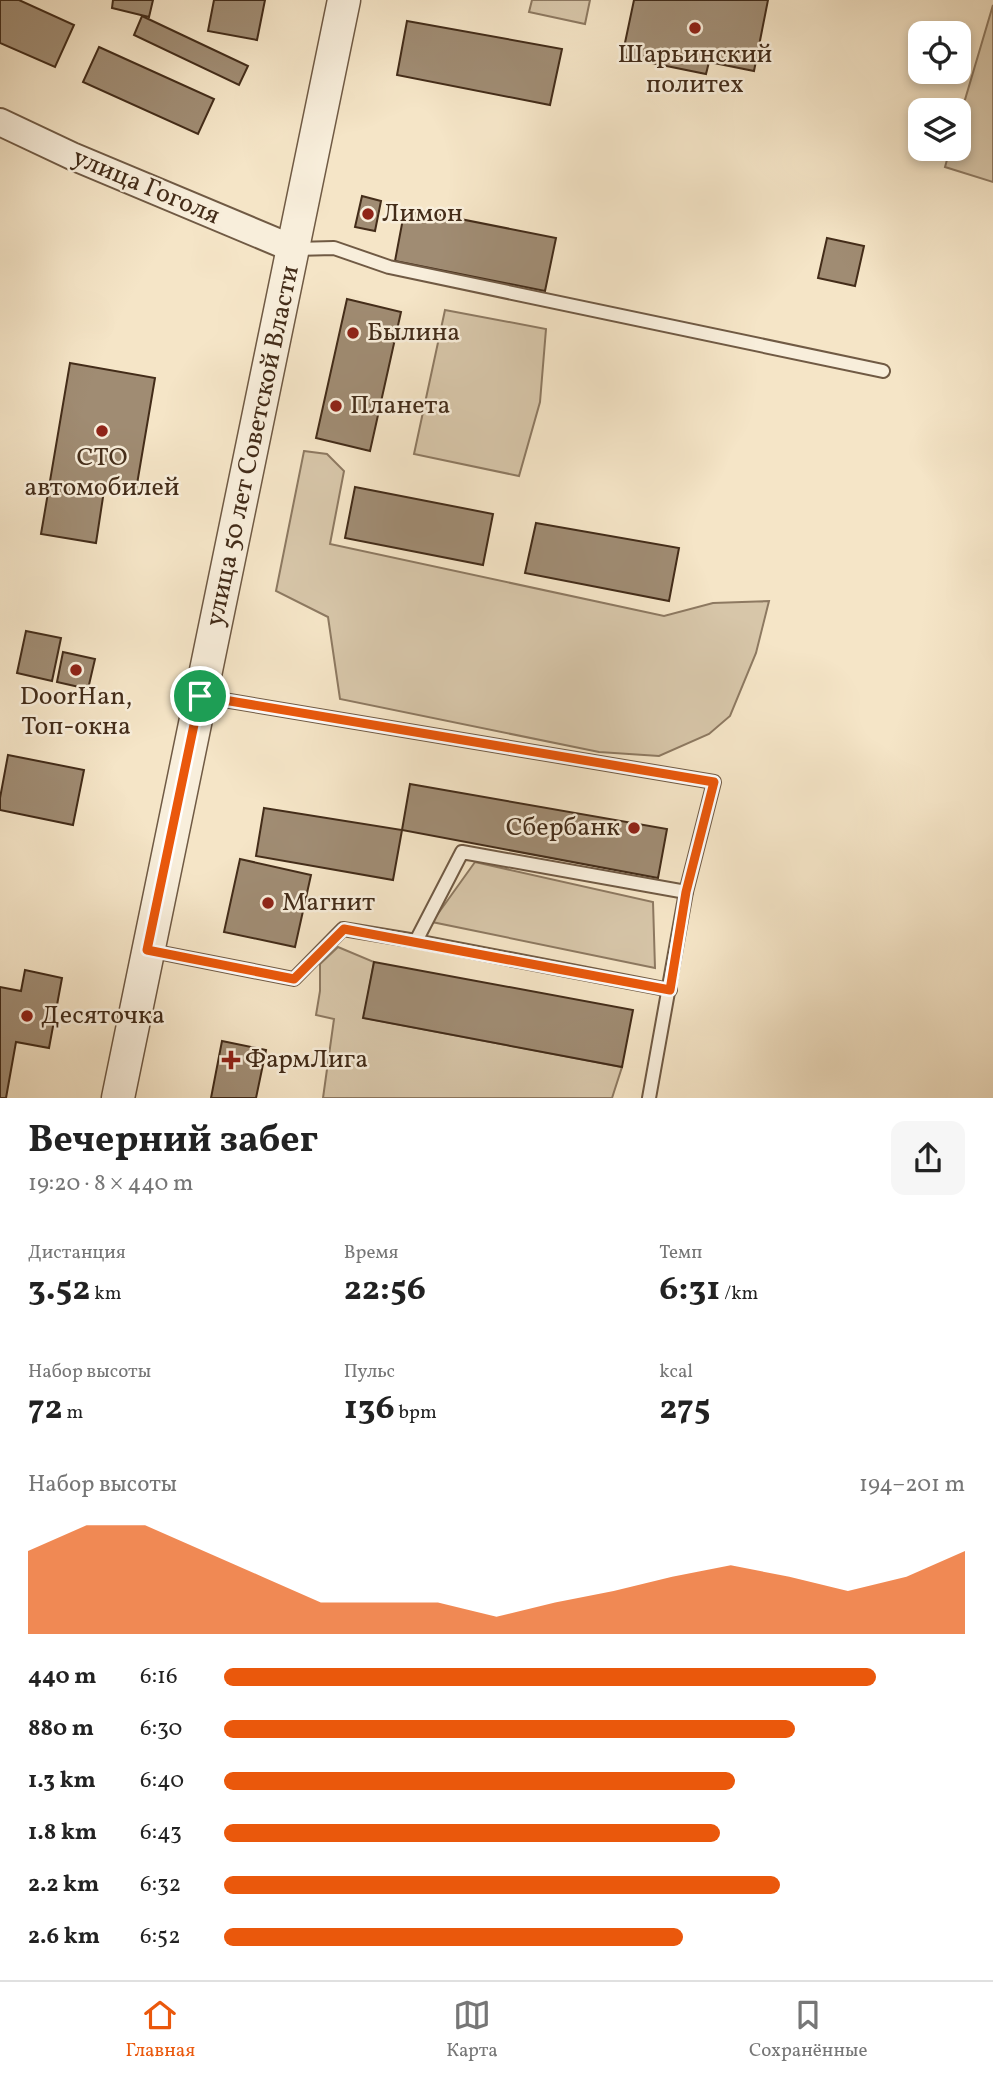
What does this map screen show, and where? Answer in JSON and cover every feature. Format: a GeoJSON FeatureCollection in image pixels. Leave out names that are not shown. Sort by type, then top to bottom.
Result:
{"type":"FeatureCollection","features":[{"type":"Feature","properties":{"kind":"street","name":"улица 50 лет Советской Власти"},"geometry":{"type":"LineString","coordinates":[[118,1098],[295,249],[344,0]]}},
{"type":"Feature","properties":{"kind":"street","name":"улица Гоголя"},"geometry":{"type":"LineString","coordinates":[[0,122],[72,156],[295,249]]}},
{"type":"Feature","properties":{"kind":"lane"},"geometry":{"type":"LineString","coordinates":[[295,249],[334,248],[389,267],[883,371]]}},
{"type":"Feature","properties":{"kind":"lane"},"geometry":{"type":"LineString","coordinates":[[200,696],[714,782],[686,892],[649,1098]]}},
{"type":"Feature","properties":{"kind":"lane"},"geometry":{"type":"LineString","coordinates":[[416,941],[462,852],[686,892]]}},
{"type":"Feature","properties":{"kind":"lane"},"geometry":{"type":"LineString","coordinates":[[147,950],[294,979],[344,929],[670,990]]}},
{"type":"Feature","properties":{"kind":"shaded area"},"geometry":{"type":"Polygon","coordinates":[[[532,0],[590,0],[585,24],[529,12],[532,0]]]}},
{"type":"Feature","properties":{"kind":"shaded area"},"geometry":{"type":"Polygon","coordinates":[[[993,5],[993,182],[945,167],[947,161],[971,161],[971,98],[966,98],[993,5]]]}},
{"type":"Feature","properties":{"kind":"shaded area"},"geometry":{"type":"Polygon","coordinates":[[[445,310],[546,329],[540,402],[519,476],[414,454],[445,310]]]}},
{"type":"Feature","properties":{"kind":"shaded area"},"geometry":{"type":"Polygon","coordinates":[[[304,451],[327,454],[344,471],[330,544],[664,616],[713,603],[769,601],[756,653],[730,716],[709,734],[659,756],[599,752],[340,699],[328,617],[276,591],[304,451]]]}},
{"type":"Feature","properties":{"kind":"shaded area"},"geometry":{"type":"Polygon","coordinates":[[[475,862],[653,902],[655,968],[432,922],[475,862]]]}},
{"type":"Feature","properties":{"kind":"shaded area"},"geometry":{"type":"Polygon","coordinates":[[[338,947],[374,962],[364,1018],[622,1067],[612,1098],[323,1098],[334,1019],[316,1015],[320,991],[320,964],[338,947]]]}},
{"type":"Feature","properties":{"kind":"building"},"geometry":{"type":"Polygon","coordinates":[[[0,0],[19,0],[74,25],[55,67],[0,43],[0,0]]]}},
{"type":"Feature","properties":{"kind":"building"},"geometry":{"type":"Polygon","coordinates":[[[113,0],[153,0],[149,17],[112,8],[113,0]]]}},
{"type":"Feature","properties":{"kind":"building"},"geometry":{"type":"Polygon","coordinates":[[[214,0],[265,0],[257,40],[208,31],[214,0]]]}},
{"type":"Feature","properties":{"kind":"building","name":"Шарьинский политех"},"geometry":{"type":"Polygon","coordinates":[[[634,0],[768,0],[754,71],[709,62],[706,74],[622,57],[634,0]]]}},
{"type":"Feature","properties":{"kind":"building"},"geometry":{"type":"Polygon","coordinates":[[[142,16],[248,66],[239,85],[134,35],[142,16]]]}},
{"type":"Feature","properties":{"kind":"building"},"geometry":{"type":"Polygon","coordinates":[[[407,21],[562,49],[550,105],[397,75],[407,21]]]}},
{"type":"Feature","properties":{"kind":"building"},"geometry":{"type":"Polygon","coordinates":[[[99,47],[214,99],[198,134],[83,82],[99,47]]]}},
{"type":"Feature","properties":{"kind":"building","name":"Лимон"},"geometry":{"type":"Polygon","coordinates":[[[362,196],[381,201],[375,231],[355,227],[362,196]]]}},
{"type":"Feature","properties":{"kind":"building"},"geometry":{"type":"Polygon","coordinates":[[[405,208],[556,238],[545,291],[395,261],[405,208]]]}},
{"type":"Feature","properties":{"kind":"building"},"geometry":{"type":"Polygon","coordinates":[[[827,238],[864,246],[855,286],[818,278],[827,238]]]}},
{"type":"Feature","properties":{"kind":"building"},"geometry":{"type":"Polygon","coordinates":[[[347,299],[401,312],[370,451],[316,438],[347,299]]]}},
{"type":"Feature","properties":{"kind":"building","name":"СТО автомобилей"},"geometry":{"type":"Polygon","coordinates":[[[70,363],[155,378],[136,490],[105,484],[96,543],[41,534],[70,363]]]}},
{"type":"Feature","properties":{"kind":"building"},"geometry":{"type":"Polygon","coordinates":[[[355,487],[493,514],[483,565],[345,538],[355,487]]]}},
{"type":"Feature","properties":{"kind":"building"},"geometry":{"type":"Polygon","coordinates":[[[536,523],[679,548],[669,601],[525,573],[536,523]]]}},
{"type":"Feature","properties":{"kind":"building"},"geometry":{"type":"Polygon","coordinates":[[[26,631],[61,638],[52,681],[17,673],[26,631]]]}},
{"type":"Feature","properties":{"kind":"building","name":"DoorHan, Топ-окна"},"geometry":{"type":"Polygon","coordinates":[[[63,652],[95,659],[88,689],[57,682],[63,652]]]}},
{"type":"Feature","properties":{"kind":"building"},"geometry":{"type":"Polygon","coordinates":[[[8,755],[84,770],[73,825],[0,810],[8,755]]]}},
{"type":"Feature","properties":{"kind":"building"},"geometry":{"type":"Polygon","coordinates":[[[410,784],[667,829],[658,878],[402,830],[410,784]]]}},
{"type":"Feature","properties":{"kind":"building"},"geometry":{"type":"Polygon","coordinates":[[[264,808],[402,830],[393,880],[256,856],[264,808]]]}},
{"type":"Feature","properties":{"kind":"building","name":"Магнит"},"geometry":{"type":"Polygon","coordinates":[[[240,859],[311,875],[295,947],[224,932],[240,859]]]}},
{"type":"Feature","properties":{"kind":"building"},"geometry":{"type":"Polygon","coordinates":[[[374,962],[633,1010],[622,1067],[363,1018],[374,962]]]}},
{"type":"Feature","properties":{"kind":"building","name":"Десяточка"},"geometry":{"type":"Polygon","coordinates":[[[25,970],[62,978],[49,1048],[16,1042],[6,1098],[0,1098],[0,987],[21,991],[25,970]]]}},
{"type":"Feature","properties":{"kind":"building"},"geometry":{"type":"Polygon","coordinates":[[[222,1041],[266,1050],[256,1098],[211,1098],[222,1041]]]}},
{"type":"Feature","properties":{"kind":"place","name":"Шарьинский политех"},"geometry":{"type":"Point","coordinates":[695,28]}},
{"type":"Feature","properties":{"kind":"place","name":"Лимон"},"geometry":{"type":"Point","coordinates":[368,214]}},
{"type":"Feature","properties":{"kind":"place","name":"Былина"},"geometry":{"type":"Point","coordinates":[353,333]}},
{"type":"Feature","properties":{"kind":"place","name":"Планета"},"geometry":{"type":"Point","coordinates":[336,406]}},
{"type":"Feature","properties":{"kind":"place","name":"СТО автомобилей"},"geometry":{"type":"Point","coordinates":[102,431]}},
{"type":"Feature","properties":{"kind":"place","name":"DoorHan, Топ-окна"},"geometry":{"type":"Point","coordinates":[76,670]}},
{"type":"Feature","properties":{"kind":"place","name":"Сбербанк"},"geometry":{"type":"Point","coordinates":[634,828]}},
{"type":"Feature","properties":{"kind":"place","name":"Магнит"},"geometry":{"type":"Point","coordinates":[268,903]}},
{"type":"Feature","properties":{"kind":"place","name":"Десяточка"},"geometry":{"type":"Point","coordinates":[27,1016]}},
{"type":"Feature","properties":{"kind":"place","name":"ФармЛига"},"geometry":{"type":"Point","coordinates":[231,1060]}},
{"type":"Feature","properties":{"kind":"route"},"geometry":{"type":"LineString","coordinates":[[200,696],[714,782],[686,892],[670,990],[344,929],[294,979],[147,950],[200,696]]}}]}
